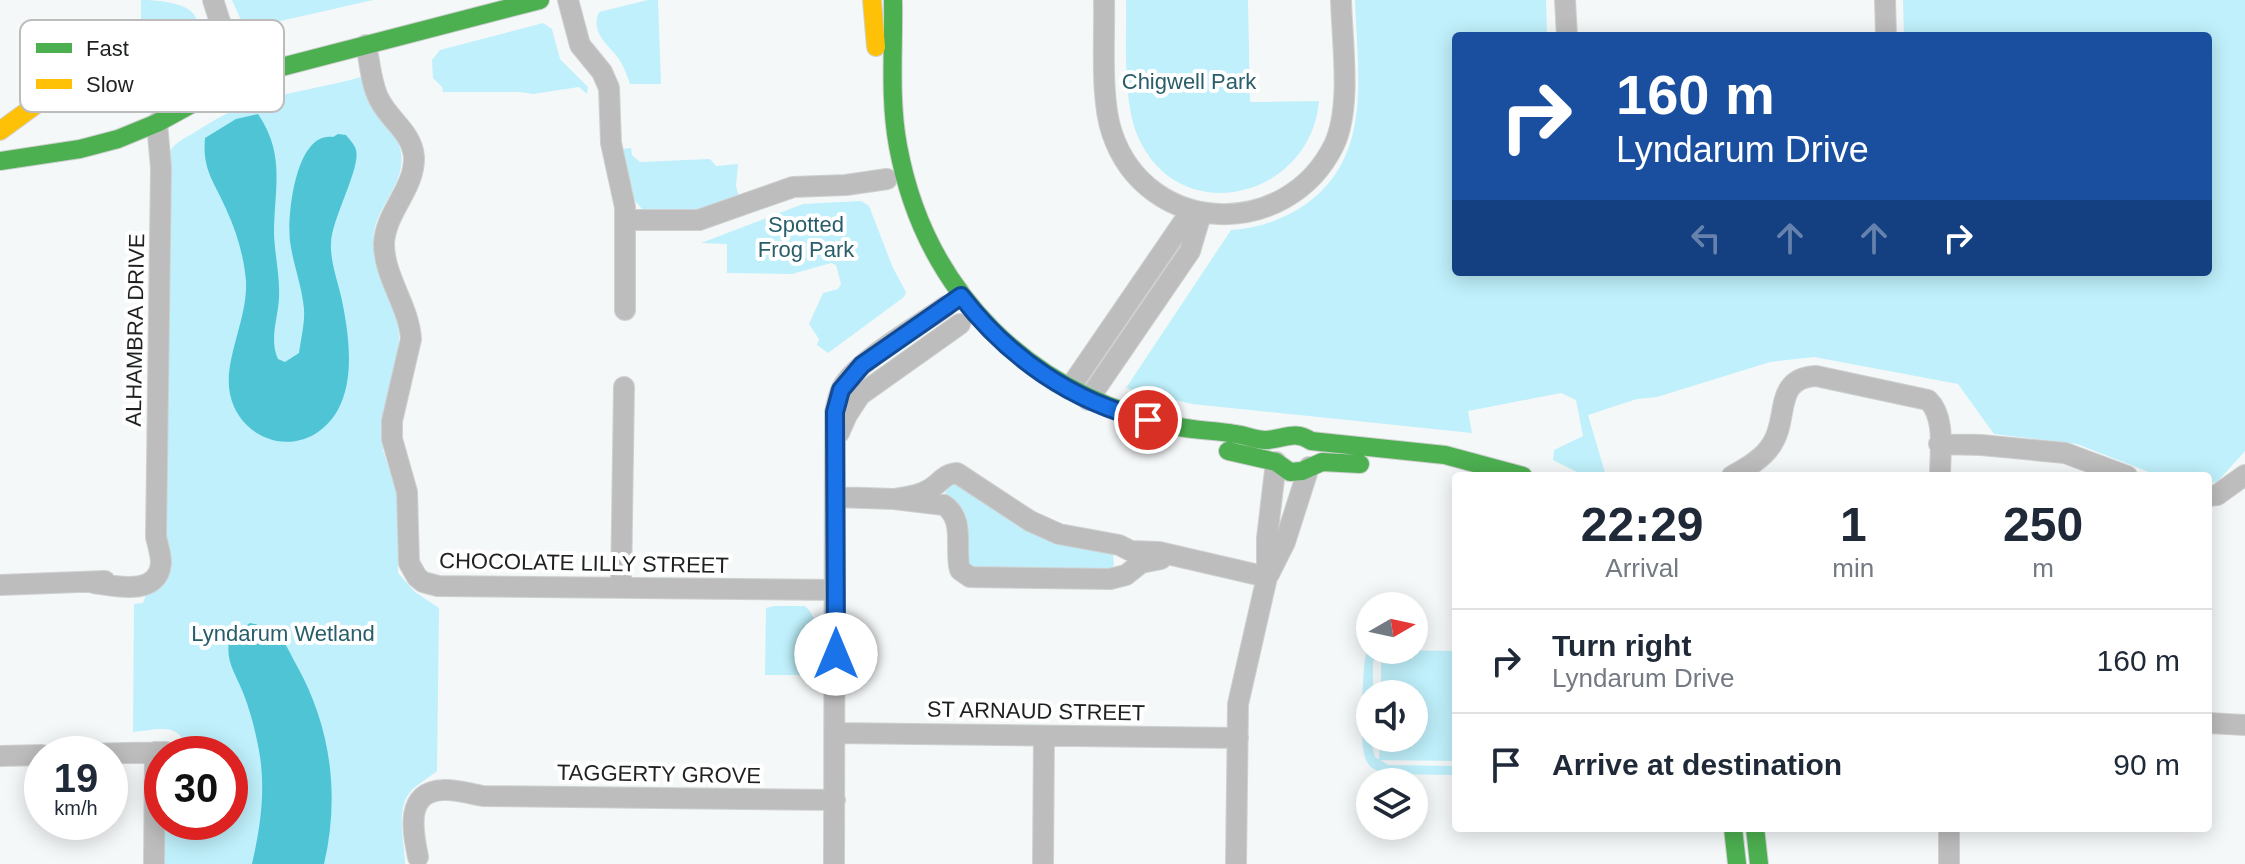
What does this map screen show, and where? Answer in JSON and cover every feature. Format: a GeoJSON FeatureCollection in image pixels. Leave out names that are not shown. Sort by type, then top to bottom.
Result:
{"type":"FeatureCollection","features":[{"type":"Feature","properties":{"kind":"street"},"geometry":{"type":"LineString","coordinates":[[213,0],[220,20]]}},
{"type":"Feature","properties":{"kind":"street"},"geometry":{"type":"LineString","coordinates":[[364,36],[471,0]]}},
{"type":"Feature","properties":{"kind":"street"},"geometry":{"type":"LineString","coordinates":[[284,57],[364,36],[540,0]]}},
{"type":"Feature","properties":{"kind":"street"},"geometry":{"type":"LineString","coordinates":[[568,0],[580,45],[602,72],[609,88],[611,143],[624,199],[625,310]]}},
{"type":"Feature","properties":{"kind":"street"},"geometry":{"type":"LineString","coordinates":[[872,0],[879,124],[896,177],[930,248],[949,298],[968,324],[1002,342],[1064,397],[1085,412],[1122,414],[1173,426],[1263,440],[1280,439],[1294,433],[1311,441],[1445,455],[1511,472]]}},
{"type":"Feature","properties":{"kind":"street"},"geometry":{"type":"LineString","coordinates":[[893,0],[898,215]]}},
{"type":"Feature","properties":{"kind":"street"},"geometry":{"type":"LineString","coordinates":[[1104,0],[1106,105],[1111,132],[1141,182],[1164,198],[1196,212],[1251,212],[1271,206],[1308,182],[1323,164],[1335,142],[1342,119],[1341,0]]}},
{"type":"Feature","properties":{"kind":"street"},"geometry":{"type":"LineString","coordinates":[[1565,0],[1567,32]]}},
{"type":"Feature","properties":{"kind":"street"},"geometry":{"type":"LineString","coordinates":[[1885,0],[1886,32]]}},
{"type":"Feature","properties":{"kind":"street","name":"CHOCOLATE LILLY STREET"},"geometry":{"type":"LineString","coordinates":[[364,36],[379,99],[411,143],[414,157],[412,172],[391,213],[384,247],[410,324],[411,339],[392,429],[394,450],[407,492],[408,556],[412,571],[423,582],[438,586],[835,590]]}},
{"type":"Feature","properties":{"kind":"street"},"geometry":{"type":"LineString","coordinates":[[0,131],[24,112]]}},
{"type":"Feature","properties":{"kind":"street"},"geometry":{"type":"LineString","coordinates":[[157,112],[157,123]]}},
{"type":"Feature","properties":{"kind":"street"},"geometry":{"type":"LineString","coordinates":[[0,161],[91,148],[157,123],[174,112]]}},
{"type":"Feature","properties":{"kind":"street","name":"ALHAMBRA DRIVE"},"geometry":{"type":"LineString","coordinates":[[0,585],[94,583],[137,575],[149,561],[156,537],[161,168],[157,123]]}},
{"type":"Feature","properties":{"kind":"street"},"geometry":{"type":"LineString","coordinates":[[625,220],[699,220],[793,187],[846,185],[896,177]]}},
{"type":"Feature","properties":{"kind":"street"},"geometry":{"type":"LineString","coordinates":[[1064,397],[1196,212]]}},
{"type":"Feature","properties":{"kind":"street"},"geometry":{"type":"LineString","coordinates":[[1085,412],[1190,251],[1196,212]]}},
{"type":"Feature","properties":{"kind":"street"},"geometry":{"type":"LineString","coordinates":[[834,864],[835,412],[841,390],[849,377],[949,298]]}},
{"type":"Feature","properties":{"kind":"street"},"geometry":{"type":"LineString","coordinates":[[834,445],[860,395],[968,324]]}},
{"type":"Feature","properties":{"kind":"street"},"geometry":{"type":"LineString","coordinates":[[1740,472],[1771,447],[1777,436],[1789,389],[1808,376],[1841,380],[1928,400],[1937,411],[1940,472]]}},
{"type":"Feature","properties":{"kind":"street"},"geometry":{"type":"LineString","coordinates":[[621,588],[624,387]]}},
{"type":"Feature","properties":{"kind":"street"},"geometry":{"type":"LineString","coordinates":[[1267,577],[1267,538],[1276,462],[1274,452],[1280,439]]}},
{"type":"Feature","properties":{"kind":"street"},"geometry":{"type":"LineString","coordinates":[[1236,864],[1239,692],[1267,577],[1285,542],[1315,456],[1311,441]]}},
{"type":"Feature","properties":{"kind":"street"},"geometry":{"type":"LineString","coordinates":[[1939,444],[2065,453],[2116,472]]}},
{"type":"Feature","properties":{"kind":"street"},"geometry":{"type":"LineString","coordinates":[[1172,445],[1236,452],[1276,462],[1290,472],[1335,461],[1452,474]]}},
{"type":"Feature","properties":{"kind":"street"},"geometry":{"type":"LineString","coordinates":[[894,499],[922,493],[949,474],[963,474],[1044,528],[1059,534],[1111,543],[1131,551],[1159,552],[1267,577]]}},
{"type":"Feature","properties":{"kind":"street"},"geometry":{"type":"LineString","coordinates":[[949,474],[942,490],[958,529],[958,564],[966,575],[1110,579],[1126,575],[1147,561],[1173,557]]}},
{"type":"Feature","properties":{"kind":"street"},"geometry":{"type":"LineString","coordinates":[[2212,496],[2245,475]]}},
{"type":"Feature","properties":{"kind":"street"},"geometry":{"type":"LineString","coordinates":[[835,497],[894,499],[947,507]]}},
{"type":"Feature","properties":{"kind":"street"},"geometry":{"type":"LineString","coordinates":[[1110,579],[1121,562],[1111,543]]}},
{"type":"Feature","properties":{"kind":"street"},"geometry":{"type":"LineString","coordinates":[[2212,723],[2245,725]]}},
{"type":"Feature","properties":{"kind":"street","name":"ST ARNAUD STREET"},"geometry":{"type":"LineString","coordinates":[[835,733],[1238,738]]}},
{"type":"Feature","properties":{"kind":"street"},"geometry":{"type":"LineString","coordinates":[[1043,864],[1044,736]]}},
{"type":"Feature","properties":{"kind":"street"},"geometry":{"type":"LineString","coordinates":[[128,753],[161,752],[154,864]]}},
{"type":"Feature","properties":{"kind":"street"},"geometry":{"type":"LineString","coordinates":[[0,756],[24,755]]}},
{"type":"Feature","properties":{"kind":"street","name":"TAGGERTY GROVE"},"geometry":{"type":"LineString","coordinates":[[418,861],[412,816],[423,798],[442,789],[483,796],[835,800]]}},
{"type":"Feature","properties":{"kind":"street"},"geometry":{"type":"LineString","coordinates":[[1733,832],[1737,864]]}},
{"type":"Feature","properties":{"kind":"street"},"geometry":{"type":"LineString","coordinates":[[1755,832],[1759,864]]}},
{"type":"Feature","properties":{"kind":"street"},"geometry":{"type":"LineString","coordinates":[[1949,832],[1949,864]]}},
{"type":"Feature","properties":{"kind":"green space"},"geometry":{"type":"Polygon","coordinates":[[[141,0],[185,8],[197,20],[141,20],[141,0]]]}},
{"type":"Feature","properties":{"kind":"green space"},"geometry":{"type":"Polygon","coordinates":[[[232,0],[373,0],[284,20],[241,20],[232,0]]]}},
{"type":"Feature","properties":{"kind":"green space"},"geometry":{"type":"Polygon","coordinates":[[[658,0],[661,84],[630,84],[619,59],[598,32],[597,19],[599,12],[658,0]]]}},
{"type":"Feature","properties":{"kind":"green space","name":"Chigwell Park"},"geometry":{"type":"Polygon","coordinates":[[[1126,0],[1248,0],[1250,102],[1319,101],[1311,133],[1294,159],[1271,178],[1244,190],[1216,193],[1188,187],[1162,171],[1142,145],[1131,112],[1126,74],[1126,0]]]}},
{"type":"Feature","properties":{"kind":"green space"},"geometry":{"type":"Polygon","coordinates":[[[1355,0],[1546,0],[1547,32],[1452,32],[1452,276],[2212,276],[2212,32],[1904,32],[1903,0],[2245,0],[2245,451],[2218,481],[2212,483],[2212,472],[2149,472],[2077,444],[1994,434],[1958,384],[1814,357],[1770,362],[1588,415],[1605,472],[1577,472],[1553,460],[1554,450],[1583,436],[1576,400],[1561,393],[1468,411],[1472,433],[1192,404],[1126,388],[1231,230],[1289,215],[1328,184],[1343,162],[1352,137],[1358,84],[1355,0]]]}},
{"type":"Feature","properties":{"kind":"green space"},"geometry":{"type":"Polygon","coordinates":[[[543,23],[552,29],[560,59],[588,87],[587,94],[579,87],[533,94],[443,92],[433,78],[432,60],[440,50],[543,23]]]}},
{"type":"Feature","properties":{"kind":"green space","name":"Lyndarum Wetland"},"geometry":{"type":"Polygon","coordinates":[[[361,77],[369,103],[396,139],[401,152],[400,173],[377,221],[373,244],[399,338],[381,423],[383,450],[398,498],[398,573],[415,592],[439,608],[437,771],[413,789],[405,800],[402,817],[405,864],[163,864],[163,840],[248,840],[248,736],[180,736],[160,729],[133,732],[134,604],[143,603],[166,540],[169,153],[182,140],[231,112],[284,112],[284,95],[361,77]]]}},
{"type":"Feature","properties":{"kind":"green space"},"geometry":{"type":"Polygon","coordinates":[[[631,148],[632,155],[640,162],[710,159],[716,166],[738,164],[736,186],[739,198],[708,210],[644,211],[635,201],[621,149],[631,148]]]}},
{"type":"Feature","properties":{"kind":"green space","name":"Spotted Frog Park"},"geometry":{"type":"Polygon","coordinates":[[[861,201],[869,206],[893,268],[906,292],[904,297],[828,353],[817,345],[819,339],[809,324],[823,293],[838,289],[841,284],[836,265],[831,263],[792,274],[727,273],[727,244],[701,243],[803,204],[861,201]]]}},
{"type":"Feature","properties":{"kind":"green space"},"geometry":{"type":"Polygon","coordinates":[[[952,481],[1113,554],[1114,565],[1110,570],[972,570],[965,562],[966,520],[945,493],[952,481]]]}},
{"type":"Feature","properties":{"kind":"green space"},"geometry":{"type":"Polygon","coordinates":[[[805,606],[816,623],[821,659],[806,675],[765,675],[766,608],[805,606]]]}},
{"type":"Feature","properties":{"kind":"green space"},"geometry":{"type":"Polygon","coordinates":[[[1428,651],[1452,651],[1452,761],[1379,760],[1379,752],[1428,752],[1428,680],[1381,680],[1381,664],[1428,664],[1428,651]]]}},
{"type":"Feature","properties":{"kind":"green space"},"geometry":{"type":"Polygon","coordinates":[[[1373,664],[1373,680],[1363,680],[1364,666],[1373,664]]]}},
{"type":"Feature","properties":{"kind":"green space"},"geometry":{"type":"Polygon","coordinates":[[[1374,752],[1375,757],[1388,765],[1452,766],[1452,775],[1428,775],[1428,768],[1373,768],[1364,754],[1374,752]]]}},
{"type":"Feature","properties":{"kind":"water"},"geometry":{"type":"Polygon","coordinates":[[[258,114],[267,129],[275,158],[274,235],[279,290],[274,344],[278,359],[285,362],[299,353],[304,320],[289,229],[296,177],[310,147],[320,139],[346,135],[356,150],[354,169],[331,243],[349,350],[346,387],[341,404],[331,420],[318,432],[294,441],[273,440],[254,431],[238,415],[230,394],[230,367],[246,295],[246,281],[237,236],[207,168],[205,138],[236,119],[258,114]]]}},
{"type":"Feature","properties":{"kind":"water"},"geometry":{"type":"Polygon","coordinates":[[[250,623],[275,632],[280,637],[309,689],[318,713],[325,738],[331,788],[329,838],[324,864],[252,864],[261,816],[261,769],[251,715],[229,653],[230,637],[250,623]]]}},
{"type":"Feature","properties":{"kind":"traffic: fast"},"geometry":{"type":"LineString","coordinates":[[284,66],[540,0]]}},
{"type":"Feature","properties":{"kind":"traffic: fast"},"geometry":{"type":"LineString","coordinates":[[893,0],[895,128],[912,199],[932,247],[959,291],[992,330],[1031,363],[1074,390],[1123,411],[1175,426],[1261,440],[1294,435],[1311,441],[1445,455],[1508,472]]}},
{"type":"Feature","properties":{"kind":"traffic: fast"},"geometry":{"type":"LineString","coordinates":[[0,161],[80,149],[118,139],[177,112]]}},
{"type":"Feature","properties":{"kind":"traffic: fast"},"geometry":{"type":"LineString","coordinates":[[1228,451],[1276,462],[1290,472],[1302,471],[1322,462],[1360,464]]}},
{"type":"Feature","properties":{"kind":"traffic: fast"},"geometry":{"type":"LineString","coordinates":[[1733,832],[1737,864]]}},
{"type":"Feature","properties":{"kind":"traffic: fast"},"geometry":{"type":"LineString","coordinates":[[1755,832],[1759,864]]}},
{"type":"Feature","properties":{"kind":"traffic: slow"},"geometry":{"type":"LineString","coordinates":[[872,0],[876,47]]}},
{"type":"Feature","properties":{"kind":"traffic: slow"},"geometry":{"type":"LineString","coordinates":[[0,131],[26,112]]}},
{"type":"Feature","properties":{"kind":"route"},"geometry":{"type":"LineString","coordinates":[[836,654],[835,412],[841,390],[862,365],[961,296],[1002,342],[1033,368],[1088,400],[1122,414],[1148,420]]}}]}
